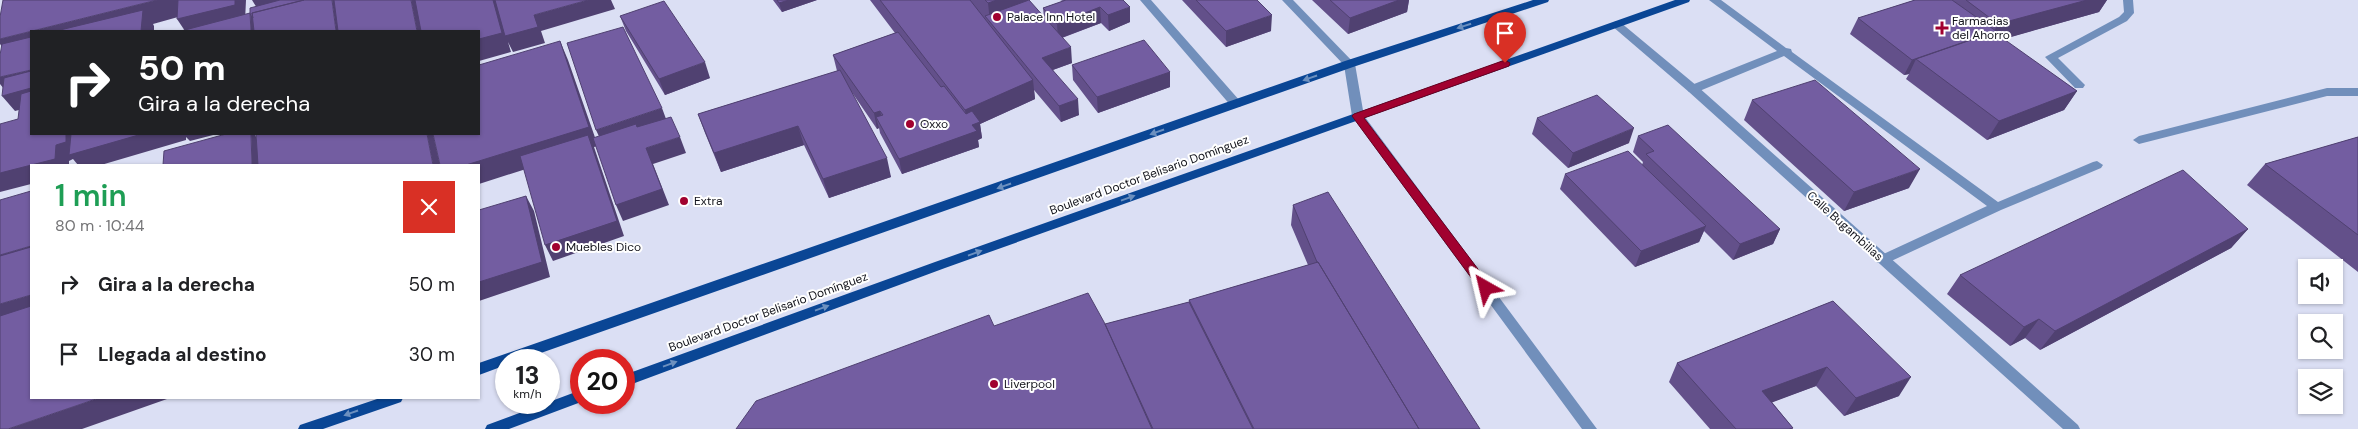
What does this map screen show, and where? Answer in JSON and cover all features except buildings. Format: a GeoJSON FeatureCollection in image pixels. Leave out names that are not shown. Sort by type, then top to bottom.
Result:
{"type":"FeatureCollection","features":[{"type":"Feature","properties":{"kind":"main road"},"geometry":{"type":"LineString","coordinates":[[480,369],[1350,64],[1544,0]]}},
{"type":"Feature","properties":{"kind":"main road","name":"Boulevard Doctor Belisario Domínguez"},"geometry":{"type":"LineString","coordinates":[[635,377],[1685,0]]}},
{"type":"Feature","properties":{"kind":"main road"},"geometry":{"type":"LineString","coordinates":[[305,429],[393,399]]}},
{"type":"Feature","properties":{"kind":"main road"},"geometry":{"type":"LineString","coordinates":[[492,429],[570,400]]}},
{"type":"Feature","properties":{"kind":"street"},"geometry":{"type":"LineString","coordinates":[[1145,0],[1236,104]]}},
{"type":"Feature","properties":{"kind":"street"},"geometry":{"type":"LineString","coordinates":[[1287,0],[1350,64],[1358,116],[1590,429]]}},
{"type":"Feature","properties":{"kind":"street"},"geometry":{"type":"LineString","coordinates":[[1714,0],[1787,51],[1997,207]]}},
{"type":"Feature","properties":{"kind":"street"},"geometry":{"type":"LineString","coordinates":[[2079,84],[2051,56],[2123,19],[2128,13],[2128,0]]}},
{"type":"Feature","properties":{"kind":"street","name":"Calle Bugambilias"},"geometry":{"type":"LineString","coordinates":[[1616,24],[1693,89],[2073,429]]}},
{"type":"Feature","properties":{"kind":"street"},"geometry":{"type":"LineString","coordinates":[[1693,89],[1787,51]]}},
{"type":"Feature","properties":{"kind":"street"},"geometry":{"type":"LineString","coordinates":[[2139,140],[2327,92],[2358,92]]}},
{"type":"Feature","properties":{"kind":"street"},"geometry":{"type":"LineString","coordinates":[[1882,260],[1997,207],[2097,165]]}},
{"type":"Feature","properties":{"kind":"place","name":"Palace Inn Hotel"},"geometry":{"type":"Point","coordinates":[997,17]}},
{"type":"Feature","properties":{"kind":"place","name":"Farmacias del Ahorro"},"geometry":{"type":"Point","coordinates":[1942,28]}},
{"type":"Feature","properties":{"kind":"place","name":"Oxxo"},"geometry":{"type":"Point","coordinates":[910,124]}},
{"type":"Feature","properties":{"kind":"place","name":"Extra"},"geometry":{"type":"Point","coordinates":[684,201]}},
{"type":"Feature","properties":{"kind":"place","name":"Muebles Dico"},"geometry":{"type":"Point","coordinates":[556,247]}},
{"type":"Feature","properties":{"kind":"place","name":"Liverpool"},"geometry":{"type":"Point","coordinates":[994,384]}},
{"type":"Feature","properties":{"kind":"route"},"geometry":{"type":"LineString","coordinates":[[1486,288],[1358,116],[1505,63]]}}]}
